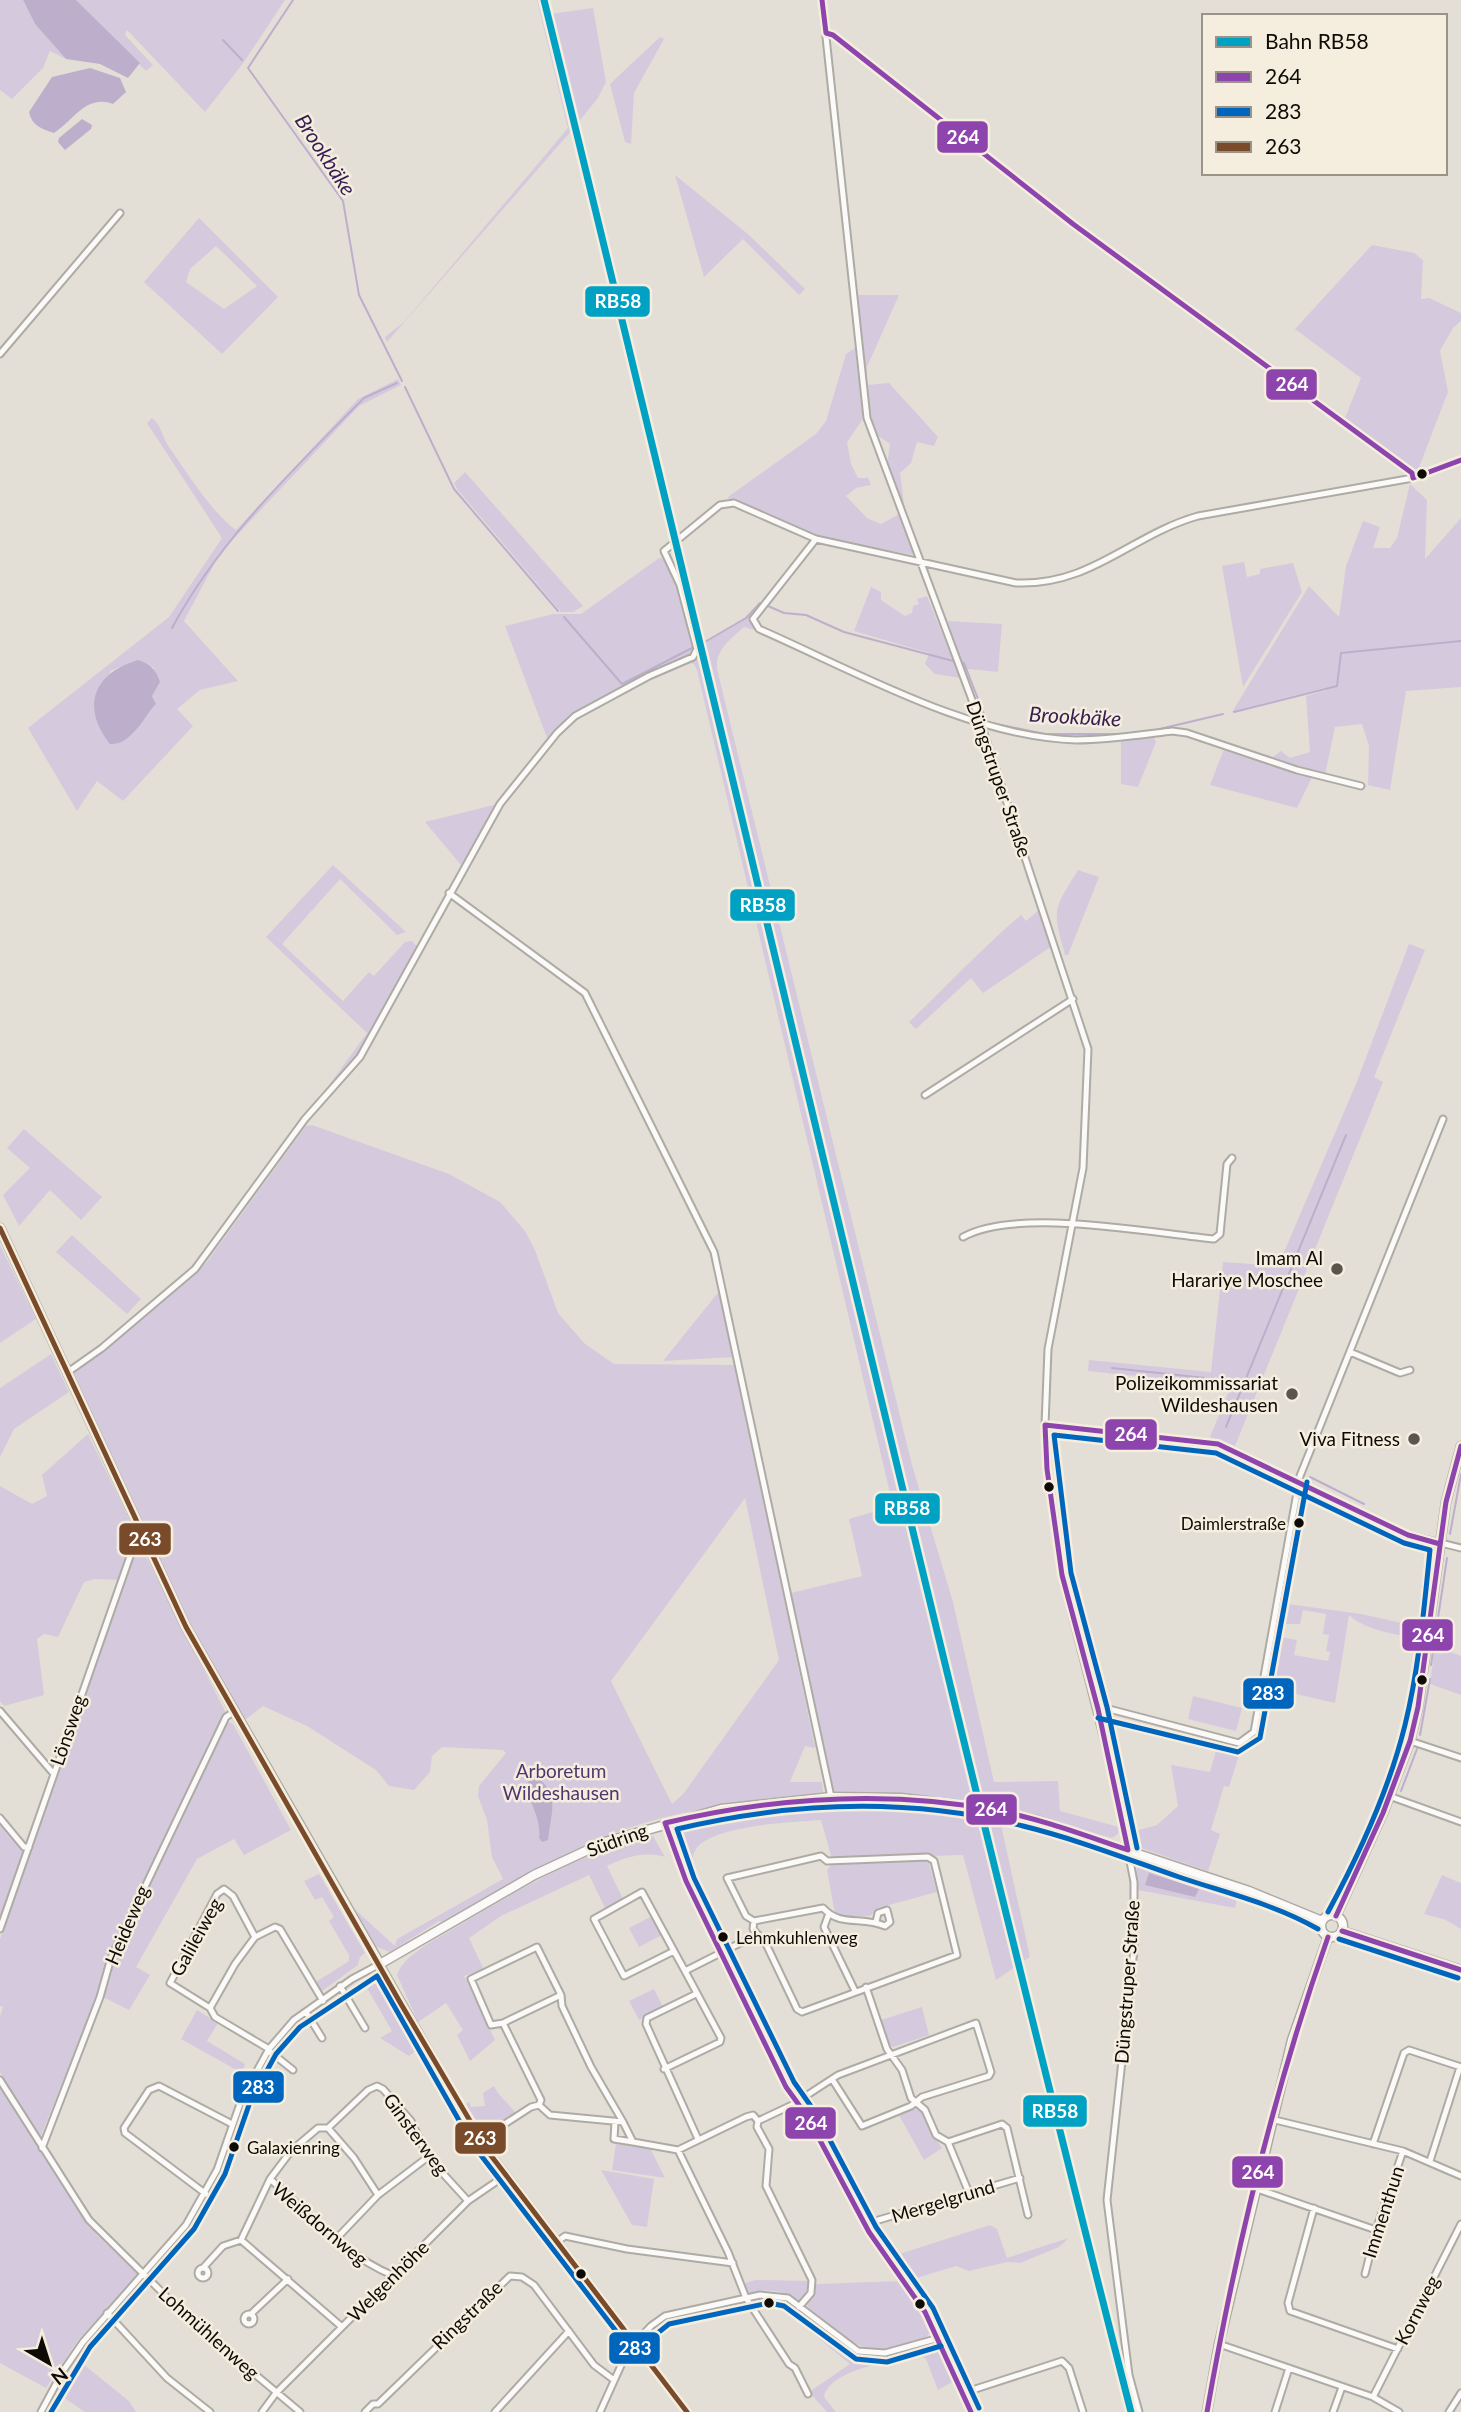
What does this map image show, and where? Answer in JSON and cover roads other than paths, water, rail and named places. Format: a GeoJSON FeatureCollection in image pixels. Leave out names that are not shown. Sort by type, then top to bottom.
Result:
{"type":"FeatureCollection","features":[{"type":"Feature","properties":{"kind":"main road"},"geometry":{"type":"LineString","coordinates":[[0,1228],[186,1627],[232,1713],[380,1964]]}},
{"type":"Feature","properties":{"kind":"main road"},"geometry":{"type":"LineString","coordinates":[[1336,1916],[1410,1741],[1418,1707],[1448,1494],[1461,1446]]}},
{"type":"Feature","properties":{"kind":"main road","name":"Südring"},"geometry":{"type":"LineString","coordinates":[[380,1964],[534,1875],[605,1842],[665,1823],[744,1805],[831,1797],[901,1798],[998,1811],[1128,1850],[1250,1891],[1322,1921]]}},
{"type":"Feature","properties":{"kind":"main road"},"geometry":{"type":"LineString","coordinates":[[1328,1916],[1336,1916],[1342,1921],[1342,1931],[1336,1937],[1328,1937],[1321,1928],[1322,1921],[1328,1916]]}},
{"type":"Feature","properties":{"kind":"main road"},"geometry":{"type":"LineString","coordinates":[[1342,1931],[1461,1970]]}},
{"type":"Feature","properties":{"kind":"main road"},"geometry":{"type":"LineString","coordinates":[[1207,2412],[1219,2344],[1275,2120],[1292,2040],[1328,1937]]}},
{"type":"Feature","properties":{"kind":"street","name":"Düngstruper Straße"},"geometry":{"type":"LineString","coordinates":[[822,0],[867,418],[981,724],[1088,1049],[1083,1168],[1048,1349],[1045,1424],[1047,1469],[1062,1575],[1098,1709],[1134,1882],[1134,1949],[1107,2200],[1129,2375],[1139,2412]]}},
{"type":"Feature","properties":{"kind":"street"},"geometry":{"type":"LineString","coordinates":[[826,33],[833,35],[1073,224],[1412,473],[1413,478]]}},
{"type":"Feature","properties":{"kind":"street"},"geometry":{"type":"LineString","coordinates":[[0,354],[120,213]]}},
{"type":"Feature","properties":{"kind":"street"},"geometry":{"type":"LineString","coordinates":[[68,1372],[112,1340],[189,1275],[209,1254],[305,1119],[367,1046],[499,804],[569,720],[695,654],[697,649],[680,585],[664,551],[720,505],[741,505],[817,539],[1016,583],[1059,580],[1091,570],[1173,523],[1198,516],[1413,478],[1461,460]]}},
{"type":"Feature","properties":{"kind":"street"},"geometry":{"type":"LineString","coordinates":[[817,539],[753,619],[754,625],[906,695],[981,724],[1076,740],[1172,731],[1187,733],[1297,770],[1361,786]]}},
{"type":"Feature","properties":{"kind":"street"},"geometry":{"type":"LineString","coordinates":[[449,893],[579,987],[590,1000],[714,1252],[831,1797]]}},
{"type":"Feature","properties":{"kind":"street"},"geometry":{"type":"LineString","coordinates":[[925,1094],[1073,999]]}},
{"type":"Feature","properties":{"kind":"street"},"geometry":{"type":"LineString","coordinates":[[1098,1709],[1109,1709],[1239,1743],[1248,1740],[1254,1732],[1298,1480],[1443,1119]]}},
{"type":"Feature","properties":{"kind":"street"},"geometry":{"type":"LineString","coordinates":[[963,1237],[980,1228],[1073,1225],[1214,1240],[1220,1234],[1227,1164],[1231,1158]]}},
{"type":"Feature","properties":{"kind":"street"},"geometry":{"type":"LineString","coordinates":[[1350,1352],[1400,1373],[1410,1370]]}},
{"type":"Feature","properties":{"kind":"street"},"geometry":{"type":"LineString","coordinates":[[1045,1424],[1218,1444],[1408,1535],[1461,1548]]}},
{"type":"Feature","properties":{"kind":"street","name":"Lönsweg"},"geometry":{"type":"LineString","coordinates":[[0,1929],[134,1545],[144,1536]]}},
{"type":"Feature","properties":{"kind":"street"},"geometry":{"type":"LineString","coordinates":[[0,1710],[53,1773]]}},
{"type":"Feature","properties":{"kind":"street","name":"Heideweg"},"geometry":{"type":"LineString","coordinates":[[42,2148],[100,1997],[111,1958],[139,1894],[226,1717],[232,1713]]}},
{"type":"Feature","properties":{"kind":"street"},"geometry":{"type":"LineString","coordinates":[[1410,1741],[1461,1758]]}},
{"type":"Feature","properties":{"kind":"street"},"geometry":{"type":"LineString","coordinates":[[1389,1796],[1461,1822]]}},
{"type":"Feature","properties":{"kind":"street"},"geometry":{"type":"LineString","coordinates":[[0,1818],[24,1847],[29,1847]]}},
{"type":"Feature","properties":{"kind":"street"},"geometry":{"type":"LineString","coordinates":[[665,1823],[682,1872],[786,2087],[865,2224],[922,2307],[971,2412]]}},
{"type":"Feature","properties":{"kind":"street"},"geometry":{"type":"LineString","coordinates":[[754,1921],[756,1935],[766,1944],[797,2009],[802,2012],[958,1953],[934,1861],[928,1857],[827,1861],[821,1856],[728,1875],[727,1878],[746,1916],[754,1921],[810,1908],[823,1908],[828,1916],[836,1920],[876,1922]]}},
{"type":"Feature","properties":{"kind":"street","name":"Galileiweg"},"geometry":{"type":"LineString","coordinates":[[210,2008],[172,1985],[171,1979],[217,1894],[224,1889],[233,1896],[255,1937]]}},
{"type":"Feature","properties":{"kind":"street"},"geometry":{"type":"LineString","coordinates":[[664,2069],[720,2042],[721,2038],[696,1994],[685,1971],[642,1892],[594,1919],[624,1976],[674,1951]]}},
{"type":"Feature","properties":{"kind":"street"},"geometry":{"type":"LineString","coordinates":[[828,1916],[824,1927],[855,1992]]}},
{"type":"Feature","properties":{"kind":"street"},"geometry":{"type":"LineString","coordinates":[[293,2070],[268,2049],[215,2017],[210,2008],[235,1964],[255,1937],[275,1927],[280,1929],[323,2000]]}},
{"type":"Feature","properties":{"kind":"street"},"geometry":{"type":"LineString","coordinates":[[685,1971],[756,1935]]}},
{"type":"Feature","properties":{"kind":"street"},"geometry":{"type":"LineString","coordinates":[[561,1995],[494,2027],[471,1979],[537,1947],[561,1995],[562,2006],[591,2067],[633,2142]]}},
{"type":"Feature","properties":{"kind":"street"},"geometry":{"type":"LineString","coordinates":[[41,2412],[71,2358],[107,2313],[183,2230],[205,2194],[228,2143],[232,2124],[256,2069],[268,2049],[306,2011],[340,1986],[380,1964],[480,2140],[687,2412]]}},
{"type":"Feature","properties":{"kind":"street"},"geometry":{"type":"LineString","coordinates":[[340,1986],[365,2028]]}},
{"type":"Feature","properties":{"kind":"street"},"geometry":{"type":"LineString","coordinates":[[866,1987],[891,2054],[902,2070],[915,2102],[925,2110],[936,2135],[948,2142],[968,2193]]}},
{"type":"Feature","properties":{"kind":"street"},"geometry":{"type":"LineString","coordinates":[[696,1994],[647,2018],[646,2024],[662,2057],[664,2069],[698,2138]]}},
{"type":"Feature","properties":{"kind":"street"},"geometry":{"type":"LineString","coordinates":[[306,2011],[322,2038]]}},
{"type":"Feature","properties":{"kind":"street"},"geometry":{"type":"LineString","coordinates":[[480,2140],[539,2105],[541,2099],[503,2023]]}},
{"type":"Feature","properties":{"kind":"street"},"geometry":{"type":"LineString","coordinates":[[758,2121],[797,2102],[832,2079],[891,2054],[979,2024],[991,2072],[989,2076],[922,2097],[862,2126],[832,2079]]}},
{"type":"Feature","properties":{"kind":"street"},"geometry":{"type":"LineString","coordinates":[[1373,2144],[1404,2053],[1409,2050],[1460,2067],[1430,2161]]}},
{"type":"Feature","properties":{"kind":"street","name":"Lohmühlenweg"},"geometry":{"type":"LineString","coordinates":[[0,2080],[89,2220],[188,2319],[300,2412]]}},
{"type":"Feature","properties":{"kind":"street"},"geometry":{"type":"LineString","coordinates":[[205,2194],[125,2133],[124,2128],[149,2090],[159,2086],[232,2124]]}},
{"type":"Feature","properties":{"kind":"street","name":"Ginsterweg"},"geometry":{"type":"LineString","coordinates":[[328,2128],[368,2090],[377,2086],[401,2107],[419,2134],[429,2157],[468,2201]]}},
{"type":"Feature","properties":{"kind":"street"},"geometry":{"type":"LineString","coordinates":[[539,2105],[550,2115],[623,2122]]}},
{"type":"Feature","properties":{"kind":"street"},"geometry":{"type":"LineString","coordinates":[[615,2121],[614,2139],[678,2150],[698,2138],[753,2115],[769,2149],[766,2186],[812,2280],[811,2293],[799,2307]]}},
{"type":"Feature","properties":{"kind":"street"},"geometry":{"type":"LineString","coordinates":[[1275,2120],[1403,2151],[1461,2176]]}},
{"type":"Feature","properties":{"kind":"street","name":"Mergelgrund"},"geometry":{"type":"LineString","coordinates":[[948,2142],[1002,2124],[1007,2128],[1028,2215]]}},
{"type":"Feature","properties":{"kind":"street"},"geometry":{"type":"LineString","coordinates":[[270,2179],[283,2160],[318,2128],[328,2128],[354,2158],[378,2195]]}},
{"type":"Feature","properties":{"kind":"street"},"geometry":{"type":"LineString","coordinates":[[678,2150],[733,2263],[746,2298],[789,2364],[795,2368],[808,2394]]}},
{"type":"Feature","properties":{"kind":"street","name":"Immenthun"},"geometry":{"type":"LineString","coordinates":[[1365,2274],[1376,2230],[1403,2151]]}},
{"type":"Feature","properties":{"kind":"street"},"geometry":{"type":"LineString","coordinates":[[337,2238],[378,2195],[429,2157]]}},
{"type":"Feature","properties":{"kind":"street","name":"Welgenhöhe"},"geometry":{"type":"LineString","coordinates":[[262,2412],[276,2393],[468,2201],[506,2175]]}},
{"type":"Feature","properties":{"kind":"street","name":"Mergelgrund"},"geometry":{"type":"LineString","coordinates":[[865,2224],[1020,2178]]}},
{"type":"Feature","properties":{"kind":"street","name":"Weißdornweg"},"geometry":{"type":"LineString","coordinates":[[242,2240],[270,2179],[370,2266],[392,2275]]}},
{"type":"Feature","properties":{"kind":"street"},"geometry":{"type":"LineString","coordinates":[[1257,2189],[1376,2230]]}},
{"type":"Feature","properties":{"kind":"street"},"geometry":{"type":"LineString","coordinates":[[1314,2208],[1288,2303],[1290,2311],[1398,2349]]}},
{"type":"Feature","properties":{"kind":"street","name":"Kornweg"},"geometry":{"type":"LineString","coordinates":[[1373,2396],[1461,2224]]}},
{"type":"Feature","properties":{"kind":"street"},"geometry":{"type":"LineString","coordinates":[[558,2242],[565,2236],[627,2249],[733,2263]]}},
{"type":"Feature","properties":{"kind":"street"},"geometry":{"type":"LineString","coordinates":[[203,2268],[223,2246],[242,2240],[342,2327]]}},
{"type":"Feature","properties":{"kind":"street","name":"Ringstraße"},"geometry":{"type":"LineString","coordinates":[[365,2412],[373,2404],[378,2404],[510,2276],[522,2277],[534,2286],[594,2365],[614,2380]]}},
{"type":"Feature","properties":{"kind":"street"},"geometry":{"type":"LineString","coordinates":[[251,2314],[288,2279]]}},
{"type":"Feature","properties":{"kind":"street"},"geometry":{"type":"LineString","coordinates":[[600,2412],[634,2341],[665,2316],[746,2298],[778,2295],[799,2307],[847,2345],[868,2354],[903,2350],[939,2339]]}},
{"type":"Feature","properties":{"kind":"street"},"geometry":{"type":"LineString","coordinates":[[107,2313],[167,2378],[210,2412]]}},
{"type":"Feature","properties":{"kind":"street"},"geometry":{"type":"LineString","coordinates":[[495,2412],[569,2331]]}},
{"type":"Feature","properties":{"kind":"street"},"geometry":{"type":"LineString","coordinates":[[1219,2344],[1373,2396],[1399,2412]]}},
{"type":"Feature","properties":{"kind":"street"},"geometry":{"type":"LineString","coordinates":[[963,2393],[1062,2361],[1069,2368],[1083,2412]]}},
{"type":"Feature","properties":{"kind":"street"},"geometry":{"type":"LineString","coordinates":[[1275,2412],[1289,2368]]}},
{"type":"Feature","properties":{"kind":"street"},"geometry":{"type":"LineString","coordinates":[[1333,2412],[1342,2387]]}},
{"type":"Feature","properties":{"kind":"street"},"geometry":{"type":"LineString","coordinates":[[1449,2412],[1461,2393]]}},
{"type":"Feature","properties":{"kind":"street"},"geometry":{"type":"LineString","coordinates":[[378,2404],[384,2412]]}},
{"type":"Feature","properties":{"kind":"waterway","name":"Brookbäke"},"geometry":{"type":"LineString","coordinates":[[293,0],[248,68],[343,201],[359,295],[402,381]]}},
{"type":"Feature","properties":{"kind":"waterway"},"geometry":{"type":"LineString","coordinates":[[223,40],[242,60]]}},
{"type":"Feature","properties":{"kind":"waterway"},"geometry":{"type":"LineString","coordinates":[[919,106],[1066,222]]}},
{"type":"Feature","properties":{"kind":"waterway"},"geometry":{"type":"LineString","coordinates":[[172,628],[210,568],[253,514],[364,398],[397,383]]}},
{"type":"Feature","properties":{"kind":"waterway","name":"Brookbäke"},"geometry":{"type":"LineString","coordinates":[[405,387],[454,489],[558,611]]}},
{"type":"Feature","properties":{"kind":"waterway","name":"Brookbäke"},"geometry":{"type":"LineString","coordinates":[[703,643],[746,618],[760,603]]}},
{"type":"Feature","properties":{"kind":"waterway","name":"Brookbäke"},"geometry":{"type":"LineString","coordinates":[[768,606],[784,613],[806,615],[844,632],[957,662]]}},
{"type":"Feature","properties":{"kind":"waterway","name":"Brookbäke"},"geometry":{"type":"LineString","coordinates":[[564,617],[622,684],[694,647]]}},
{"type":"Feature","properties":{"kind":"waterway","name":"Brookbäke"},"geometry":{"type":"LineString","coordinates":[[1234,712],[1337,686],[1341,653],[1461,641]]}},
{"type":"Feature","properties":{"kind":"waterway","name":"Brookbäke"},"geometry":{"type":"LineString","coordinates":[[964,663],[987,722],[1045,734],[1124,734]]}},
{"type":"Feature","properties":{"kind":"waterway","name":"Brookbäke"},"geometry":{"type":"LineString","coordinates":[[1147,732],[1223,714]]}},
{"type":"Feature","properties":{"kind":"waterway"},"geometry":{"type":"LineString","coordinates":[[1226,1427],[1346,1135]]}},
{"type":"Feature","properties":{"kind":"waterway"},"geometry":{"type":"LineString","coordinates":[[1112,1368],[1243,1382]]}},
{"type":"Feature","properties":{"kind":"waterway"},"geometry":{"type":"LineString","coordinates":[[1450,1534],[1461,1474]]}},
{"type":"Feature","properties":{"kind":"waterway"},"geometry":{"type":"LineString","coordinates":[[1310,1477],[1364,1504]]}},
{"type":"Feature","properties":{"kind":"waterway"},"geometry":{"type":"LineString","coordinates":[[1438,1618],[1447,1558]]}},
{"type":"Feature","properties":{"kind":"waterway"},"geometry":{"type":"LineString","coordinates":[[1419,1617],[1425,1564]]}},
{"type":"Feature","properties":{"kind":"waterway"},"geometry":{"type":"LineString","coordinates":[[1431,1665],[1437,1626]]}},
{"type":"Feature","properties":{"kind":"waterway"},"geometry":{"type":"LineString","coordinates":[[1420,1735],[1430,1679]]}},
{"type":"Feature","properties":{"kind":"waterway"},"geometry":{"type":"LineString","coordinates":[[1401,1791],[1417,1749]]}},
{"type":"Feature","properties":{"kind":"rail line","name":"RB58"},"geometry":{"type":"LineString","coordinates":[[544,0],[907,1508],[1131,2412]]}},
{"type":"Feature","properties":{"kind":"place","name":"Imam Al Harariye Moschee"},"geometry":{"type":"Point","coordinates":[1337,1269]}},
{"type":"Feature","properties":{"kind":"place","name":"Polizeikommissariat Wildeshausen"},"geometry":{"type":"Point","coordinates":[1292,1394]}},
{"type":"Feature","properties":{"kind":"place","name":"Viva Fitness"},"geometry":{"type":"Point","coordinates":[1414,1439]}},
{"type":"Feature","properties":{"kind":"place","name":"Daimlerstraße"},"geometry":{"type":"Point","coordinates":[1299,1523]}},
{"type":"Feature","properties":{"kind":"place","name":"Lehmkuhlenweg"},"geometry":{"type":"Point","coordinates":[723,1937]}},
{"type":"Feature","properties":{"kind":"place","name":"Galaxienring"},"geometry":{"type":"Point","coordinates":[234,2147]}},
{"type":"Feature","properties":{"kind":"park label","name":"Arboretum Wildeshausen"},"geometry":{"type":"Point","coordinates":[561,1782]}}]}
